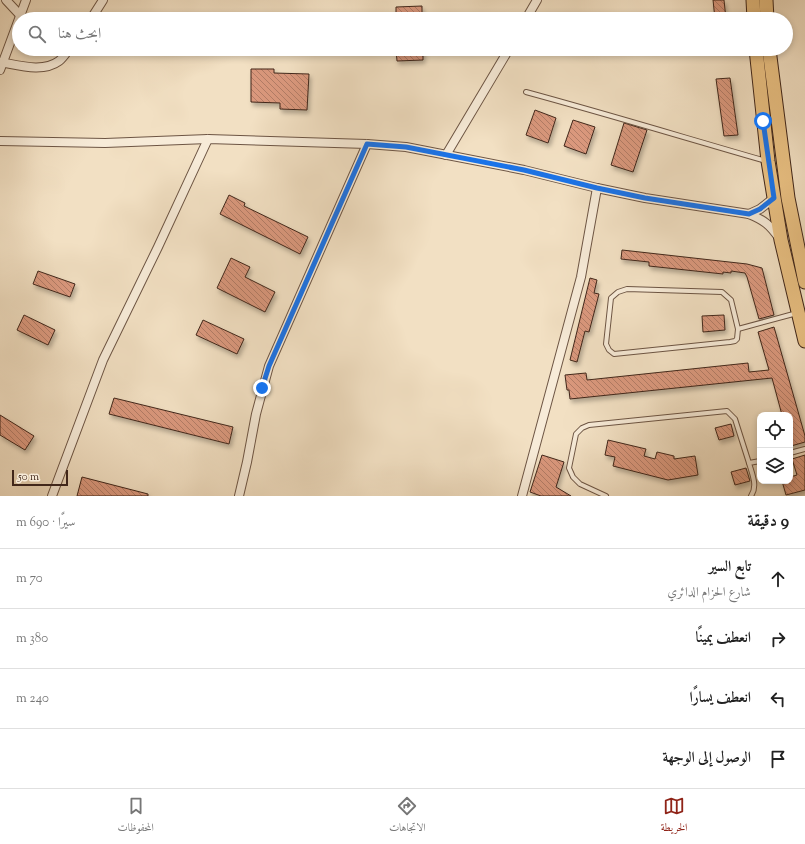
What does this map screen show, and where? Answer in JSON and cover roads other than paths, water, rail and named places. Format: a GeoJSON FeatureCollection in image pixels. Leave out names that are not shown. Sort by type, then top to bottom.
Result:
{"type":"FeatureCollection","features":[{"type":"Feature","properties":{"kind":"main road"},"geometry":{"type":"LineString","coordinates":[[753,0],[754,12]]}},
{"type":"Feature","properties":{"kind":"main road"},"geometry":{"type":"LineString","coordinates":[[766,0],[767,12]]}},
{"type":"Feature","properties":{"kind":"main road"},"geometry":{"type":"LineString","coordinates":[[757,56],[768,162],[781,240],[805,341]]}},
{"type":"Feature","properties":{"kind":"main road"},"geometry":{"type":"LineString","coordinates":[[770,56],[788,198],[805,282]]}},
{"type":"Feature","properties":{"kind":"street"},"geometry":{"type":"LineString","coordinates":[[6,0],[17,12]]}},
{"type":"Feature","properties":{"kind":"street"},"geometry":{"type":"LineString","coordinates":[[21,12],[26,0]]}},
{"type":"Feature","properties":{"kind":"street"},"geometry":{"type":"LineString","coordinates":[[95,12],[103,0]]}},
{"type":"Feature","properties":{"kind":"street"},"geometry":{"type":"LineString","coordinates":[[530,12],[537,0]]}},
{"type":"Feature","properties":{"kind":"street"},"geometry":{"type":"LineString","coordinates":[[12,36],[1,65],[40,67],[54,65],[64,56]]}},
{"type":"Feature","properties":{"kind":"street"},"geometry":{"type":"LineString","coordinates":[[446,155],[505,56]]}},
{"type":"Feature","properties":{"kind":"street"},"geometry":{"type":"LineString","coordinates":[[52,496],[102,360],[158,247],[208,139]]}},
{"type":"Feature","properties":{"kind":"street"},"geometry":{"type":"LineString","coordinates":[[0,141],[105,143],[208,139],[367,144],[406,147],[524,170],[645,198],[749,214],[766,222],[781,240]]}},
{"type":"Feature","properties":{"kind":"street"},"geometry":{"type":"LineString","coordinates":[[239,496],[256,414],[269,366],[367,144]]}},
{"type":"Feature","properties":{"kind":"street"},"geometry":{"type":"LineString","coordinates":[[522,496],[582,277],[597,188]]}},
{"type":"Feature","properties":{"kind":"street"},"geometry":{"type":"LineString","coordinates":[[749,214],[760,209],[774,198]]}},
{"type":"Feature","properties":{"kind":"lane"},"geometry":{"type":"LineString","coordinates":[[526,92],[612,115],[768,162]]}},
{"type":"Feature","properties":{"kind":"lane"},"geometry":{"type":"LineString","coordinates":[[627,289],[722,292],[731,300],[738,329],[737,339],[730,342],[614,354],[609,350],[606,344],[611,298],[618,292],[627,289]]}},
{"type":"Feature","properties":{"kind":"lane"},"geometry":{"type":"LineString","coordinates":[[738,329],[798,313]]}},
{"type":"Feature","properties":{"kind":"lane"},"geometry":{"type":"LineString","coordinates":[[606,496],[580,484],[572,477],[569,468],[576,434],[582,428],[589,425],[727,412],[736,419],[749,463],[755,485],[750,496]]}},
{"type":"Feature","properties":{"kind":"lane"},"geometry":{"type":"LineString","coordinates":[[793,452],[805,450]]}},
{"type":"Feature","properties":{"kind":"lane"},"geometry":{"type":"LineString","coordinates":[[749,463],[757,462]]}}]}
